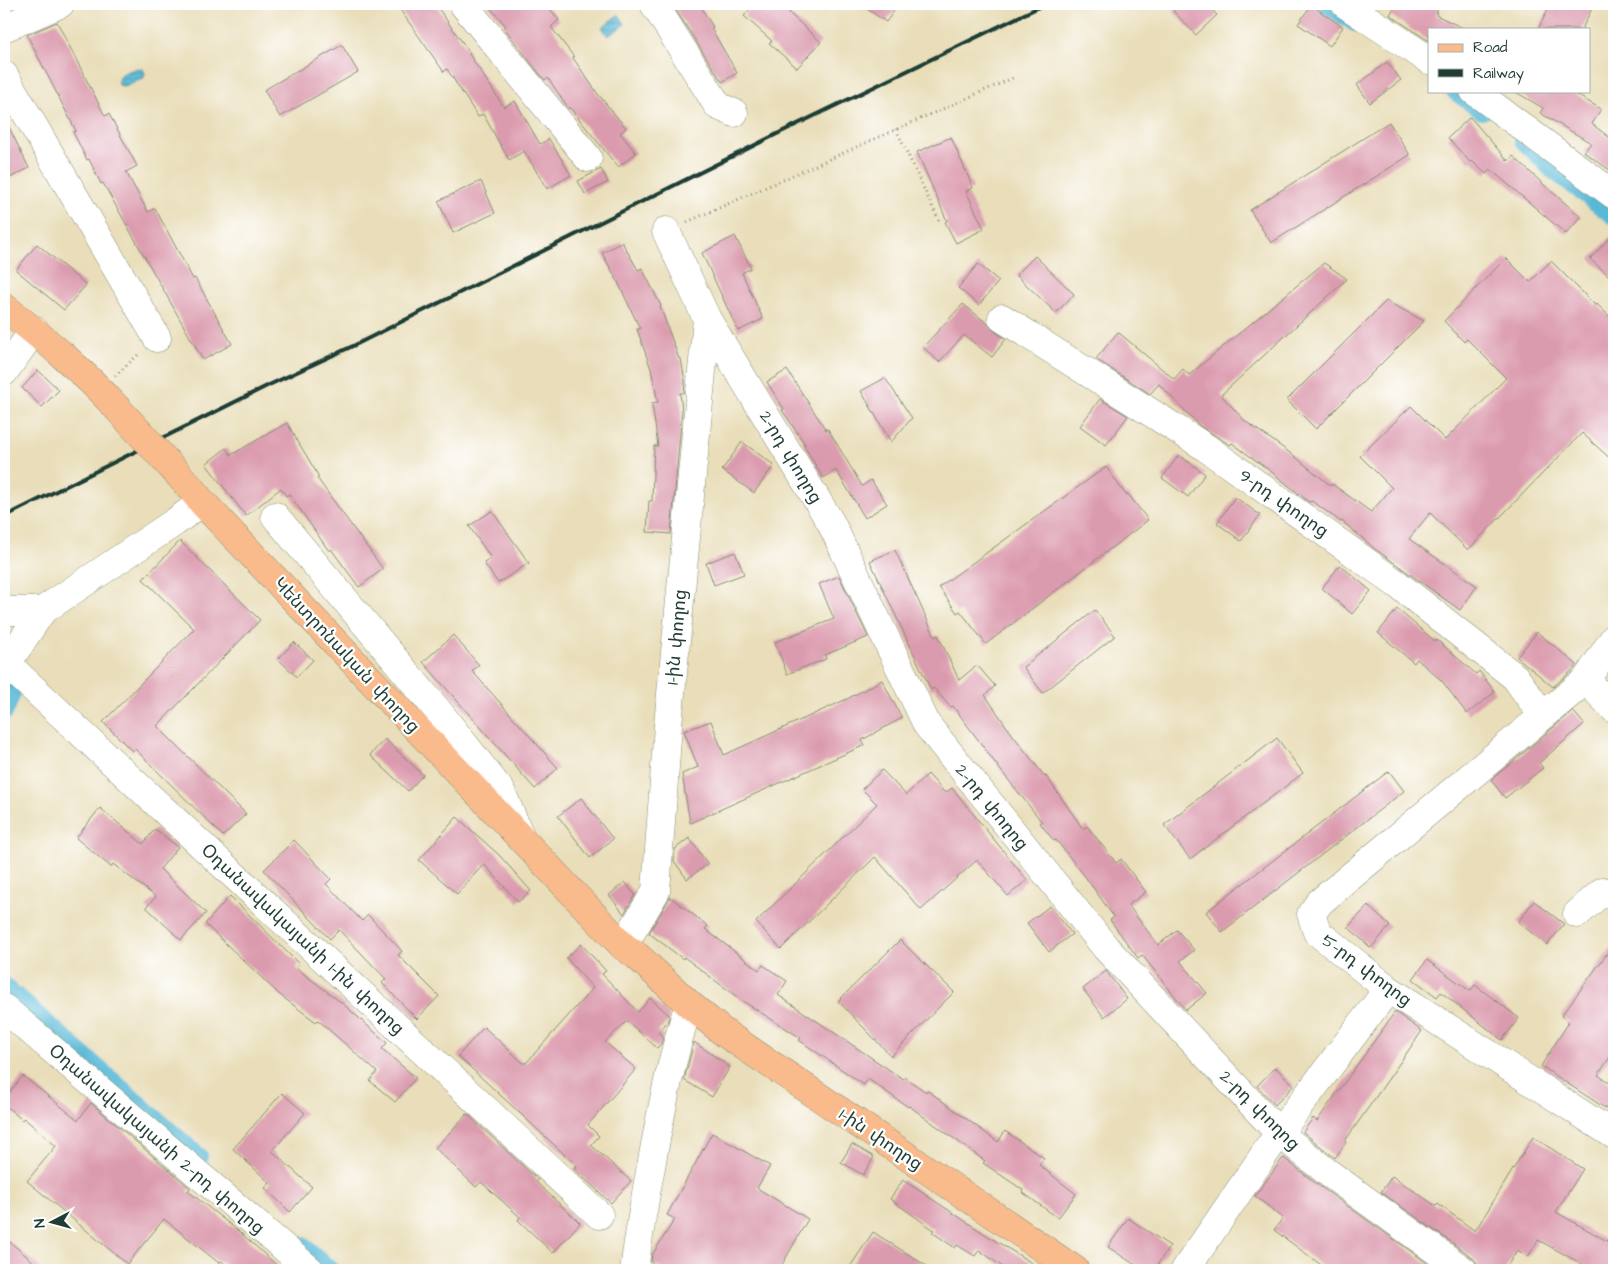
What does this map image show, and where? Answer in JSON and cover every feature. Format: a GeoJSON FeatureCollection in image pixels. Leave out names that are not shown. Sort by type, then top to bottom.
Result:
{"type":"FeatureCollection","features":[{"type":"Feature","properties":{"kind":"main road","name":"Կենտրոնական փողոց"},"geometry":{"type":"LineString","coordinates":[[4,307],[34,330],[108,399],[194,493],[623,946],[637,956],[689,1004]]}},
{"type":"Feature","properties":{"kind":"main road","name":"1-ին փողոց"},"geometry":{"type":"LineString","coordinates":[[689,1004],[723,1032],[1075,1270]]}},
{"type":"Feature","properties":{"kind":"street"},"geometry":{"type":"LineString","coordinates":[[4,28],[60,4]]}},
{"type":"Feature","properties":{"kind":"street"},"geometry":{"type":"LineString","coordinates":[[463,4],[588,158]]}},
{"type":"Feature","properties":{"kind":"street"},"geometry":{"type":"LineString","coordinates":[[654,4],[718,106],[734,113]]}},
{"type":"Feature","properties":{"kind":"street"},"geometry":{"type":"LineString","coordinates":[[1346,4],[1428,59]]}},
{"type":"Feature","properties":{"kind":"street"},"geometry":{"type":"LineString","coordinates":[[4,75],[157,338]]}},
{"type":"Feature","properties":{"kind":"street"},"geometry":{"type":"LineString","coordinates":[[1475,92],[1614,195]]}},
{"type":"Feature","properties":{"kind":"street","name":"2-րդ փողոց"},"geometry":{"type":"LineString","coordinates":[[666,231],[707,319],[831,523],[927,725],[1106,948],[1279,1133],[1327,1172],[1463,1270]]}},
{"type":"Feature","properties":{"kind":"street","name":"9-րդ փողոց"},"geometry":{"type":"LineString","coordinates":[[1002,318],[1204,447],[1397,584],[1515,678],[1543,716]]}},
{"type":"Feature","properties":{"kind":"street","name":"1-ին փողոց"},"geometry":{"type":"LineString","coordinates":[[623,946],[656,891],[668,724],[707,319]]}},
{"type":"Feature","properties":{"kind":"street"},"geometry":{"type":"LineString","coordinates":[[4,372],[34,330]]}},
{"type":"Feature","properties":{"kind":"street"},"geometry":{"type":"LineString","coordinates":[[5,666],[42,611],[167,528],[194,493]]}},
{"type":"Feature","properties":{"kind":"street"},"geometry":{"type":"LineString","coordinates":[[275,516],[439,712],[501,791],[522,839]]}},
{"type":"Feature","properties":{"kind":"street"},"geometry":{"type":"LineString","coordinates":[[4,613],[7,611],[42,611]]}},
{"type":"Feature","properties":{"kind":"street"},"geometry":{"type":"LineString","coordinates":[[1543,716],[1586,680],[1614,638]]}},
{"type":"Feature","properties":{"kind":"street","name":"Օդանավակայանի 1-ին փողոց"},"geometry":{"type":"LineString","coordinates":[[5,666],[599,1215]]}},
{"type":"Feature","properties":{"kind":"street"},"geometry":{"type":"LineString","coordinates":[[1586,680],[1614,708]]}},
{"type":"Feature","properties":{"kind":"street","name":"5-րդ փողոց"},"geometry":{"type":"LineString","coordinates":[[1543,716],[1320,902],[1311,914],[1317,932],[1388,989],[1614,1135]]}},
{"type":"Feature","properties":{"kind":"street"},"geometry":{"type":"LineString","coordinates":[[1577,914],[1603,892],[1614,893]]}},
{"type":"Feature","properties":{"kind":"street"},"geometry":{"type":"LineString","coordinates":[[1185,1270],[1279,1133],[1388,989]]}},
{"type":"Feature","properties":{"kind":"street"},"geometry":{"type":"LineString","coordinates":[[634,1270],[638,1236],[663,1099],[675,1047],[689,1004]]}},
{"type":"Feature","properties":{"kind":"street","name":"Օդանավակայանի 2-րդ փողոց"},"geometry":{"type":"LineString","coordinates":[[4,1008],[310,1270]]}},
{"type":"Feature","properties":{"kind":"path"},"geometry":{"type":"LineString","coordinates":[[666,231],[1015,77]]}},
{"type":"Feature","properties":{"kind":"path"},"geometry":{"type":"LineString","coordinates":[[896,129],[940,223]]}},
{"type":"Feature","properties":{"kind":"path"},"geometry":{"type":"LineString","coordinates":[[108,399],[157,338]]}},
{"type":"Feature","properties":{"kind":"water"},"geometry":{"type":"Polygon","coordinates":[[[619,15],[625,24],[608,36],[602,27],[619,15]]]}},
{"type":"Feature","properties":{"kind":"water"},"geometry":{"type":"Polygon","coordinates":[[[137,68],[143,69],[145,74],[143,79],[124,86],[118,85],[121,75],[137,68]]]}},
{"type":"Feature","properties":{"kind":"building"},"geometry":{"type":"Polygon","coordinates":[[[396,4],[435,4],[470,53],[504,107],[515,101],[540,144],[549,139],[571,175],[547,189],[524,151],[509,160],[483,114],[478,117],[447,69],[444,72],[396,4]]]}},
{"type":"Feature","properties":{"kind":"building"},"geometry":{"type":"Polygon","coordinates":[[[487,4],[546,4],[559,20],[551,27],[574,57],[598,94],[626,128],[620,133],[636,153],[618,167],[569,109],[548,78],[545,80],[539,73],[504,28],[506,26],[487,4]]]}},
{"type":"Feature","properties":{"kind":"building"},"geometry":{"type":"Polygon","coordinates":[[[672,4],[699,4],[737,73],[722,82],[672,4]]]}},
{"type":"Feature","properties":{"kind":"building"},"geometry":{"type":"Polygon","coordinates":[[[755,4],[797,4],[789,13],[821,42],[797,68],[769,43],[772,41],[744,16],[755,4]]]}},
{"type":"Feature","properties":{"kind":"building"},"geometry":{"type":"Polygon","coordinates":[[[860,4],[899,4],[886,22],[860,4]]]}},
{"type":"Feature","properties":{"kind":"building"},"geometry":{"type":"Polygon","coordinates":[[[1181,4],[1206,4],[1217,15],[1196,35],[1173,11],[1181,4]]]}},
{"type":"Feature","properties":{"kind":"building"},"geometry":{"type":"Polygon","coordinates":[[[1396,4],[1439,4],[1436,15],[1463,28],[1428,28],[1428,40],[1390,15],[1396,4]]]}},
{"type":"Feature","properties":{"kind":"building"},"geometry":{"type":"Polygon","coordinates":[[[1551,4],[1594,4],[1582,28],[1539,28],[1551,4]]]}},
{"type":"Feature","properties":{"kind":"building"},"geometry":{"type":"Polygon","coordinates":[[[1311,5],[1343,27],[1330,46],[1298,24],[1311,5]]]}},
{"type":"Feature","properties":{"kind":"building"},"geometry":{"type":"Polygon","coordinates":[[[57,22],[105,116],[109,114],[137,166],[126,172],[148,212],[155,208],[193,279],[195,278],[232,344],[203,360],[103,183],[101,184],[89,159],[87,160],[73,132],[76,131],[27,35],[57,22]]]}},
{"type":"Feature","properties":{"kind":"building"},"geometry":{"type":"Polygon","coordinates":[[[342,45],[358,72],[280,117],[264,90],[342,45]]]}},
{"type":"Feature","properties":{"kind":"building"},"geometry":{"type":"Polygon","coordinates":[[[1387,62],[1401,80],[1370,103],[1357,85],[1387,62]]]}},
{"type":"Feature","properties":{"kind":"building"},"geometry":{"type":"Polygon","coordinates":[[[1516,92],[1572,92],[1601,109],[1592,124],[1614,141],[1614,173],[1584,152],[1591,143],[1540,113],[1543,108],[1516,92]]]}},
{"type":"Feature","properties":{"kind":"building"},"geometry":{"type":"Polygon","coordinates":[[[4,117],[29,168],[4,181],[4,117]]]}},
{"type":"Feature","properties":{"kind":"building"},"geometry":{"type":"Polygon","coordinates":[[[1470,117],[1508,161],[1513,156],[1581,217],[1566,234],[1490,169],[1486,174],[1472,161],[1470,162],[1448,138],[1470,117]]]}},
{"type":"Feature","properties":{"kind":"building"},"geometry":{"type":"Polygon","coordinates":[[[1389,122],[1410,155],[1271,243],[1250,210],[1389,122]]]}},
{"type":"Feature","properties":{"kind":"building"},"geometry":{"type":"Polygon","coordinates":[[[951,137],[973,188],[966,191],[984,229],[956,243],[945,222],[947,221],[917,152],[951,137]]]}},
{"type":"Feature","properties":{"kind":"building"},"geometry":{"type":"Polygon","coordinates":[[[601,169],[608,182],[585,194],[578,181],[601,169]]]}},
{"type":"Feature","properties":{"kind":"building"},"geometry":{"type":"Polygon","coordinates":[[[481,181],[495,213],[453,233],[438,201],[481,181]]]}},
{"type":"Feature","properties":{"kind":"building"},"geometry":{"type":"Polygon","coordinates":[[[1614,233],[1614,280],[1590,259],[1614,233]]]}},
{"type":"Feature","properties":{"kind":"building"},"geometry":{"type":"Polygon","coordinates":[[[735,236],[751,268],[742,273],[763,319],[738,331],[702,253],[735,236]]]}},
{"type":"Feature","properties":{"kind":"building"},"geometry":{"type":"Polygon","coordinates":[[[622,242],[638,270],[642,268],[661,306],[679,359],[681,359],[685,381],[684,393],[680,393],[682,411],[671,534],[647,532],[649,501],[652,501],[654,446],[658,446],[652,403],[658,402],[651,369],[637,329],[640,329],[602,253],[622,242]]]}},
{"type":"Feature","properties":{"kind":"building"},"geometry":{"type":"Polygon","coordinates":[[[37,244],[86,285],[64,310],[16,270],[37,244]]]}},
{"type":"Feature","properties":{"kind":"building"},"geometry":{"type":"Polygon","coordinates":[[[1035,256],[1074,294],[1056,313],[1016,275],[1035,256]]]}},
{"type":"Feature","properties":{"kind":"building"},"geometry":{"type":"Polygon","coordinates":[[[1506,258],[1530,282],[1551,261],[1596,306],[1597,304],[1614,321],[1614,462],[1582,433],[1468,550],[1430,513],[1409,539],[1477,586],[1460,610],[1375,549],[1342,521],[1312,501],[1309,502],[1232,443],[1230,445],[1200,426],[1159,384],[1150,394],[1096,359],[1118,332],[1174,379],[1183,369],[1189,375],[1324,263],[1347,279],[1221,395],[1245,421],[1293,455],[1331,486],[1332,484],[1371,512],[1392,488],[1360,456],[1411,406],[1445,440],[1506,378],[1467,339],[1464,342],[1444,321],[1506,258]]]}},
{"type":"Feature","properties":{"kind":"building"},"geometry":{"type":"Polygon","coordinates":[[[978,264],[999,281],[979,305],[958,288],[978,264]]]}},
{"type":"Feature","properties":{"kind":"building"},"geometry":{"type":"Polygon","coordinates":[[[1386,301],[1424,321],[1316,429],[1287,400],[1386,301]]]}},
{"type":"Feature","properties":{"kind":"building"},"geometry":{"type":"Polygon","coordinates":[[[963,304],[1006,339],[992,357],[964,335],[939,362],[923,347],[963,304]]]}},
{"type":"Feature","properties":{"kind":"building"},"geometry":{"type":"Polygon","coordinates":[[[38,370],[59,390],[42,407],[22,388],[38,370]]]}},
{"type":"Feature","properties":{"kind":"building"},"geometry":{"type":"Polygon","coordinates":[[[787,370],[826,430],[828,429],[862,486],[871,480],[887,504],[865,518],[836,470],[823,478],[803,444],[805,444],[782,410],[784,409],[767,382],[787,370]]]}},
{"type":"Feature","properties":{"kind":"building"},"geometry":{"type":"Polygon","coordinates":[[[885,378],[912,418],[891,442],[861,391],[885,378]]]}},
{"type":"Feature","properties":{"kind":"building"},"geometry":{"type":"Polygon","coordinates":[[[1100,399],[1128,416],[1106,445],[1080,426],[1100,399]]]}},
{"type":"Feature","properties":{"kind":"building"},"geometry":{"type":"Polygon","coordinates":[[[287,423],[319,477],[317,478],[383,569],[359,587],[331,549],[329,551],[289,494],[286,496],[281,488],[246,516],[206,464],[226,448],[231,455],[287,423]]]}},
{"type":"Feature","properties":{"kind":"building"},"geometry":{"type":"Polygon","coordinates":[[[742,442],[774,465],[754,493],[722,470],[742,442]]]}},
{"type":"Feature","properties":{"kind":"building"},"geometry":{"type":"Polygon","coordinates":[[[1179,455],[1205,474],[1188,497],[1162,478],[1179,455]]]}},
{"type":"Feature","properties":{"kind":"building"},"geometry":{"type":"Polygon","coordinates":[[[1106,467],[1126,495],[1128,494],[1148,520],[986,644],[960,611],[957,613],[939,587],[1106,467]]]}},
{"type":"Feature","properties":{"kind":"building"},"geometry":{"type":"Polygon","coordinates":[[[1235,497],[1260,515],[1241,541],[1217,523],[1235,497]]]}},
{"type":"Feature","properties":{"kind":"building"},"geometry":{"type":"Polygon","coordinates":[[[492,511],[529,563],[498,583],[484,563],[491,558],[469,526],[492,511]]]}},
{"type":"Feature","properties":{"kind":"building"},"geometry":{"type":"Polygon","coordinates":[[[180,541],[260,620],[157,726],[246,814],[223,836],[135,749],[132,751],[103,722],[194,629],[143,579],[180,541]]]}},
{"type":"Feature","properties":{"kind":"building"},"geometry":{"type":"Polygon","coordinates":[[[895,550],[935,637],[938,635],[959,680],[977,665],[995,686],[985,695],[1009,730],[1046,776],[1083,829],[1087,826],[1116,863],[1121,859],[1146,892],[1128,905],[1158,945],[1177,930],[1194,950],[1180,961],[1207,993],[1186,1010],[1142,955],[1138,958],[1110,920],[1114,917],[1084,875],[1040,823],[1042,822],[953,706],[950,707],[934,688],[931,690],[870,561],[895,550]]]}},
{"type":"Feature","properties":{"kind":"building"},"geometry":{"type":"Polygon","coordinates":[[[735,552],[744,574],[714,585],[706,563],[735,552]]]}},
{"type":"Feature","properties":{"kind":"building"},"geometry":{"type":"Polygon","coordinates":[[[1340,565],[1371,591],[1352,614],[1322,588],[1340,565]]]}},
{"type":"Feature","properties":{"kind":"building"},"geometry":{"type":"Polygon","coordinates":[[[839,576],[868,637],[825,655],[826,659],[787,674],[775,642],[834,619],[819,584],[839,576]]]}},
{"type":"Feature","properties":{"kind":"building"},"geometry":{"type":"Polygon","coordinates":[[[1397,609],[1476,674],[1479,671],[1495,692],[1467,714],[1442,681],[1417,659],[1414,663],[1378,633],[1397,609]]]}},
{"type":"Feature","properties":{"kind":"building"},"geometry":{"type":"Polygon","coordinates":[[[1095,610],[1115,636],[1043,693],[1023,667],[1095,610]]]}},
{"type":"Feature","properties":{"kind":"building"},"geometry":{"type":"Polygon","coordinates":[[[1537,632],[1577,665],[1553,687],[1517,657],[1537,632]]]}},
{"type":"Feature","properties":{"kind":"building"},"geometry":{"type":"Polygon","coordinates":[[[453,635],[479,665],[472,671],[558,768],[535,789],[423,662],[453,635]]]}},
{"type":"Feature","properties":{"kind":"building"},"geometry":{"type":"Polygon","coordinates":[[[294,642],[313,660],[297,677],[278,659],[294,642]]]}},
{"type":"Feature","properties":{"kind":"building"},"geometry":{"type":"Polygon","coordinates":[[[882,680],[902,718],[862,740],[865,745],[690,823],[682,774],[698,767],[684,731],[711,721],[724,755],[847,699],[882,680]]]}},
{"type":"Feature","properties":{"kind":"building"},"geometry":{"type":"Polygon","coordinates":[[[1573,711],[1584,724],[1539,763],[1543,768],[1505,798],[1491,780],[1573,711]]]}},
{"type":"Feature","properties":{"kind":"building"},"geometry":{"type":"Polygon","coordinates":[[[1277,738],[1303,773],[1190,859],[1164,825],[1277,738]]]}},
{"type":"Feature","properties":{"kind":"building"},"geometry":{"type":"Polygon","coordinates":[[[385,739],[423,775],[408,791],[370,755],[385,739]]]}},
{"type":"Feature","properties":{"kind":"building"},"geometry":{"type":"Polygon","coordinates":[[[882,770],[906,795],[928,774],[945,793],[952,788],[1027,880],[1008,896],[977,860],[921,910],[875,857],[781,949],[756,922],[877,804],[862,789],[882,770]]]}},
{"type":"Feature","properties":{"kind":"building"},"geometry":{"type":"Polygon","coordinates":[[[1389,771],[1404,791],[1222,932],[1206,912],[1389,771]]]}},
{"type":"Feature","properties":{"kind":"building"},"geometry":{"type":"Polygon","coordinates":[[[581,798],[613,839],[590,858],[558,816],[581,798]]]}},
{"type":"Feature","properties":{"kind":"building"},"geometry":{"type":"Polygon","coordinates":[[[100,808],[143,844],[155,829],[178,847],[160,869],[206,913],[181,940],[146,907],[156,897],[113,864],[111,867],[76,838],[100,808]]]}},
{"type":"Feature","properties":{"kind":"building"},"geometry":{"type":"Polygon","coordinates":[[[457,817],[500,856],[531,891],[518,902],[484,864],[457,894],[419,860],[457,817]]]}},
{"type":"Feature","properties":{"kind":"building"},"geometry":{"type":"Polygon","coordinates":[[[689,838],[708,864],[687,879],[674,861],[675,849],[689,838]]]}},
{"type":"Feature","properties":{"kind":"building"},"geometry":{"type":"Polygon","coordinates":[[[294,840],[331,879],[326,884],[362,921],[368,915],[402,951],[398,955],[439,996],[417,1019],[382,983],[386,979],[339,930],[330,939],[264,870],[294,840]]]}},
{"type":"Feature","properties":{"kind":"building"},"geometry":{"type":"Polygon","coordinates":[[[625,882],[635,895],[624,914],[609,895],[625,882]]]}},
{"type":"Feature","properties":{"kind":"building"},"geometry":{"type":"Polygon","coordinates":[[[230,896],[299,964],[296,968],[342,1003],[387,1043],[382,1049],[416,1078],[395,1102],[370,1081],[377,1072],[318,1020],[316,1022],[280,995],[205,924],[230,896]]]}},
{"type":"Feature","properties":{"kind":"building"},"geometry":{"type":"Polygon","coordinates":[[[670,897],[708,926],[705,929],[759,970],[763,965],[787,981],[778,995],[903,1079],[905,1077],[926,1092],[927,1090],[998,1142],[1005,1131],[1044,1158],[1039,1165],[1076,1194],[1058,1218],[1022,1192],[1023,1190],[983,1163],[985,1161],[909,1106],[868,1079],[864,1085],[799,1040],[801,1038],[741,1000],[649,933],[670,897]]]}},
{"type":"Feature","properties":{"kind":"building"},"geometry":{"type":"Polygon","coordinates":[[[1534,901],[1564,924],[1547,945],[1518,922],[1534,901]]]}},
{"type":"Feature","properties":{"kind":"building"},"geometry":{"type":"Polygon","coordinates":[[[1050,906],[1072,934],[1049,952],[1027,923],[1050,906]]]}},
{"type":"Feature","properties":{"kind":"building"},"geometry":{"type":"Polygon","coordinates":[[[1368,906],[1390,926],[1371,948],[1348,927],[1368,906]]]}},
{"type":"Feature","properties":{"kind":"building"},"geometry":{"type":"Polygon","coordinates":[[[900,940],[954,992],[891,1056],[838,1001],[900,940]]]}},
{"type":"Feature","properties":{"kind":"building"},"geometry":{"type":"Polygon","coordinates":[[[581,944],[606,971],[602,974],[638,1012],[650,998],[669,1015],[668,1021],[658,1032],[663,1037],[661,1044],[657,1048],[627,1021],[605,1042],[636,1069],[588,1125],[599,1136],[591,1145],[631,1181],[611,1203],[574,1169],[577,1166],[458,1056],[484,1027],[523,1063],[526,1063],[593,988],[566,958],[581,944]]]}},
{"type":"Feature","properties":{"kind":"building"},"geometry":{"type":"Polygon","coordinates":[[[1614,944],[1614,1051],[1598,1075],[1614,1086],[1614,1114],[1541,1066],[1569,1022],[1561,1016],[1614,944]]]}},
{"type":"Feature","properties":{"kind":"building"},"geometry":{"type":"Polygon","coordinates":[[[1427,960],[1470,991],[1475,985],[1519,1018],[1502,1040],[1441,992],[1437,997],[1413,979],[1427,960]]]}},
{"type":"Feature","properties":{"kind":"building"},"geometry":{"type":"Polygon","coordinates":[[[1106,971],[1127,999],[1104,1017],[1083,989],[1106,971]]]}},
{"type":"Feature","properties":{"kind":"building"},"geometry":{"type":"Polygon","coordinates":[[[1395,1012],[1422,1031],[1335,1158],[1303,1132],[1313,1118],[1317,1121],[1395,1012]]]}},
{"type":"Feature","properties":{"kind":"building"},"geometry":{"type":"Polygon","coordinates":[[[694,1042],[730,1067],[712,1097],[684,1080],[694,1042]]]}},
{"type":"Feature","properties":{"kind":"building"},"geometry":{"type":"Polygon","coordinates":[[[1275,1067],[1294,1085],[1275,1105],[1257,1086],[1275,1067]]]}},
{"type":"Feature","properties":{"kind":"building"},"geometry":{"type":"Polygon","coordinates":[[[23,1076],[78,1120],[91,1103],[190,1188],[188,1191],[242,1234],[282,1270],[232,1270],[221,1261],[219,1263],[164,1219],[127,1264],[27,1181],[56,1146],[24,1118],[22,1120],[4,1104],[4,1099],[23,1076]]]}},
{"type":"Feature","properties":{"kind":"building"},"geometry":{"type":"Polygon","coordinates":[[[282,1093],[305,1113],[272,1151],[312,1187],[290,1212],[265,1188],[270,1183],[233,1149],[282,1093]]]}},
{"type":"Feature","properties":{"kind":"building"},"geometry":{"type":"Polygon","coordinates":[[[467,1114],[538,1180],[536,1182],[580,1223],[553,1253],[518,1220],[520,1217],[481,1182],[476,1187],[435,1148],[467,1114]]]}},
{"type":"Feature","properties":{"kind":"building"},"geometry":{"type":"Polygon","coordinates":[[[712,1133],[770,1166],[757,1188],[808,1219],[779,1270],[664,1270],[651,1262],[652,1255],[675,1219],[667,1215],[712,1133]]]}},
{"type":"Feature","properties":{"kind":"building"},"geometry":{"type":"Polygon","coordinates":[[[1533,1137],[1583,1169],[1556,1212],[1614,1245],[1614,1270],[1593,1270],[1538,1240],[1528,1257],[1517,1250],[1505,1270],[1478,1270],[1477,1263],[1472,1257],[1381,1192],[1392,1176],[1436,1206],[1438,1204],[1475,1231],[1533,1137]]]}},
{"type":"Feature","properties":{"kind":"building"},"geometry":{"type":"Polygon","coordinates":[[[852,1144],[874,1157],[863,1175],[841,1162],[852,1144]]]}},
{"type":"Feature","properties":{"kind":"building"},"geometry":{"type":"Polygon","coordinates":[[[1283,1158],[1437,1270],[1328,1270],[1274,1230],[1283,1218],[1255,1196],[1283,1158]]]}},
{"type":"Feature","properties":{"kind":"building"},"geometry":{"type":"Polygon","coordinates":[[[903,1180],[1043,1270],[1007,1270],[979,1250],[975,1256],[957,1245],[955,1248],[932,1232],[934,1230],[890,1199],[903,1180]]]}},
{"type":"Feature","properties":{"kind":"building"},"geometry":{"type":"Polygon","coordinates":[[[1128,1218],[1170,1246],[1154,1270],[1143,1270],[1108,1247],[1128,1218]]]}},
{"type":"Feature","properties":{"kind":"building"},"geometry":{"type":"Polygon","coordinates":[[[873,1232],[933,1270],[848,1270],[873,1232]]]}},
{"type":"Feature","properties":{"kind":"building"},"geometry":{"type":"Polygon","coordinates":[[[4,1237],[43,1270],[4,1270],[4,1237]]]}},
{"type":"Feature","properties":{"kind":"waterway"},"geometry":{"type":"LineString","coordinates":[[1328,4],[1355,22]]}},
{"type":"Feature","properties":{"kind":"waterway"},"geometry":{"type":"LineString","coordinates":[[1457,92],[1483,110]]}},
{"type":"Feature","properties":{"kind":"waterway"},"geometry":{"type":"LineString","coordinates":[[1524,140],[1552,168],[1614,215]]}},
{"type":"Feature","properties":{"kind":"waterway"},"geometry":{"type":"LineString","coordinates":[[4,711],[11,693]]}},
{"type":"Feature","properties":{"kind":"waterway"},"geometry":{"type":"LineString","coordinates":[[4,987],[198,1157]]}},
{"type":"Feature","properties":{"kind":"waterway"},"geometry":{"type":"LineString","coordinates":[[302,1246],[329,1270]]}},
{"type":"Feature","properties":{"kind":"railway"},"geometry":{"type":"LineString","coordinates":[[4,517],[269,385],[355,345],[781,132],[1045,4]]}}]}
